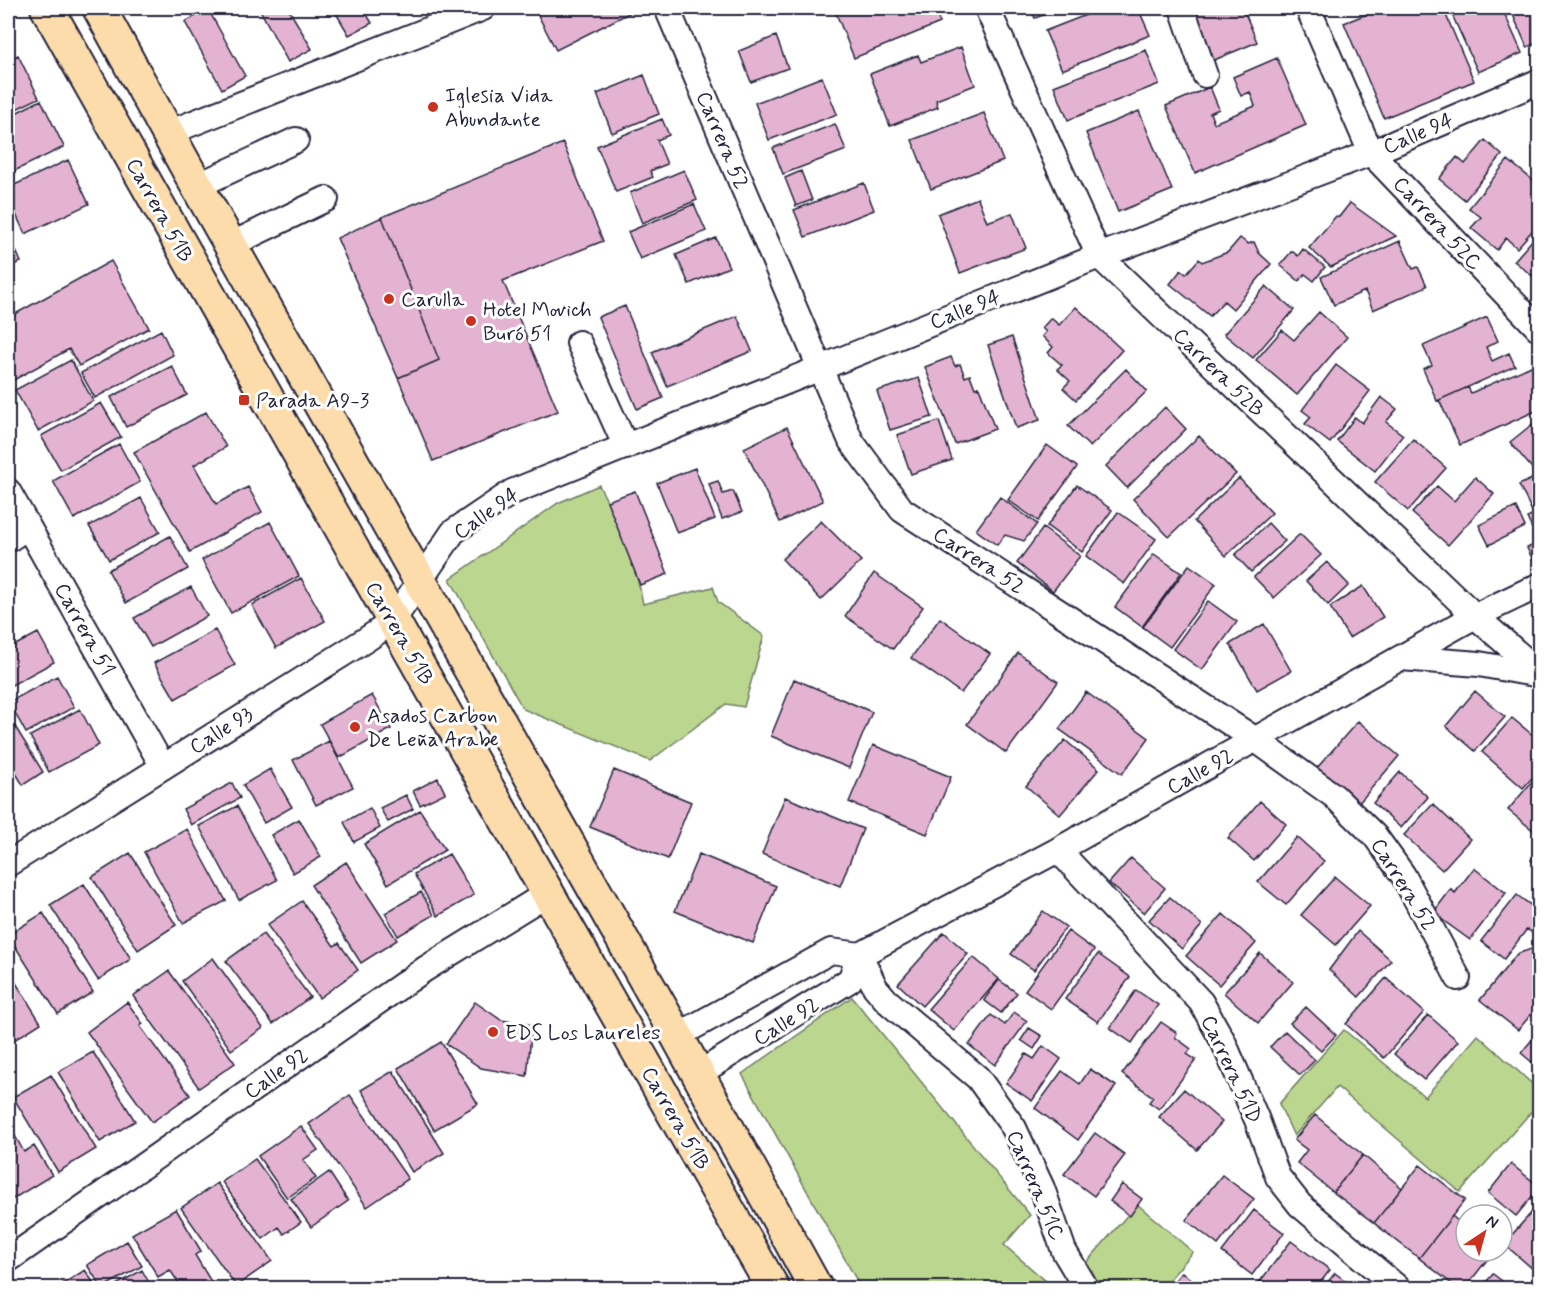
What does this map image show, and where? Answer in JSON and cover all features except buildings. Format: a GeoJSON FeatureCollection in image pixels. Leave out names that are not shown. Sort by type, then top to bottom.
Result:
{"type":"FeatureCollection","features":[{"type":"Feature","properties":{"kind":"main road","name":"Carrera 51B"},"geometry":{"type":"LineString","coordinates":[[47,8],[392,622],[773,1288]]}},
{"type":"Feature","properties":{"kind":"main road","name":"Carrera 51B"},"geometry":{"type":"LineString","coordinates":[[99,8],[197,186],[677,1036],[816,1288]]}},
{"type":"Feature","properties":{"kind":"street"},"geometry":{"type":"LineString","coordinates":[[168,133],[483,8]]}},
{"type":"Feature","properties":{"kind":"street","name":"Carrera 52"},"geometry":{"type":"LineString","coordinates":[[667,8],[851,441],[902,510],[1256,740],[1334,796],[1375,836],[1403,875],[1458,978]]}},
{"type":"Feature","properties":{"kind":"street","name":"Carrera 52B"},"geometry":{"type":"LineString","coordinates":[[987,8],[1099,256],[1475,616],[1539,674]]}},
{"type":"Feature","properties":{"kind":"street"},"geometry":{"type":"LineString","coordinates":[[1182,8],[1205,75]]}},
{"type":"Feature","properties":{"kind":"street","name":"Carrera 52C"},"geometry":{"type":"LineString","coordinates":[[1308,8],[1371,153],[1539,330]]}},
{"type":"Feature","properties":{"kind":"street","name":"Calle 94"},"geometry":{"type":"LineString","coordinates":[[419,580],[453,532],[512,492],[1099,256],[1371,153],[1539,81]]}},
{"type":"Feature","properties":{"kind":"street"},"geometry":{"type":"LineString","coordinates":[[197,186],[296,140]]}},
{"type":"Feature","properties":{"kind":"street"},"geometry":{"type":"LineString","coordinates":[[230,244],[326,199]]}},
{"type":"Feature","properties":{"kind":"street"},"geometry":{"type":"LineString","coordinates":[[579,343],[626,447]]}},
{"type":"Feature","properties":{"kind":"street","name":"Carrera 51"},"geometry":{"type":"LineString","coordinates":[[8,491],[162,767]]}},
{"type":"Feature","properties":{"kind":"street"},"geometry":{"type":"LineString","coordinates":[[8,540],[27,526]]}},
{"type":"Feature","properties":{"kind":"street","name":"Calle 93"},"geometry":{"type":"LineString","coordinates":[[8,864],[392,622],[419,580]]}},
{"type":"Feature","properties":{"kind":"street","name":"Calle 92"},"geometry":{"type":"LineString","coordinates":[[677,1036],[831,951],[860,955],[1058,850],[1475,616],[1539,585]]}},
{"type":"Feature","properties":{"kind":"street"},"geometry":{"type":"LineString","coordinates":[[1401,658],[1479,664],[1539,674]]}},
{"type":"Feature","properties":{"kind":"street","name":"Carrera 51D"},"geometry":{"type":"LineString","coordinates":[[1058,850],[1202,1002],[1227,1051],[1257,1120],[1278,1177],[1300,1205],[1398,1288]]}},
{"type":"Feature","properties":{"kind":"street","name":"Calle 92"},"geometry":{"type":"LineString","coordinates":[[8,1260],[425,969],[548,893]]}},
{"type":"Feature","properties":{"kind":"street","name":"Calle 92"},"geometry":{"type":"LineString","coordinates":[[698,1074],[850,980],[860,955]]}},
{"type":"Feature","properties":{"kind":"street","name":"Carrera 51C"},"geometry":{"type":"LineString","coordinates":[[860,955],[875,987],[887,1001],[978,1078],[1014,1128],[1042,1188],[1064,1251],[1086,1288]]}},
{"type":"Feature","properties":{"kind":"green space"},"geometry":{"type":"Polygon","coordinates":[[[599,485],[625,543],[643,604],[713,587],[718,602],[764,636],[744,707],[726,704],[650,761],[523,709],[450,579],[558,503],[599,485]]]}},
{"type":"Feature","properties":{"kind":"green space"},"geometry":{"type":"Polygon","coordinates":[[[852,997],[1030,1215],[1004,1245],[1054,1288],[861,1288],[742,1074],[852,997]]]}},
{"type":"Feature","properties":{"kind":"green space"},"geometry":{"type":"Polygon","coordinates":[[[1344,1030],[1425,1097],[1478,1035],[1539,1090],[1539,1103],[1460,1192],[1337,1087],[1294,1136],[1279,1104],[1344,1030]]]}},
{"type":"Feature","properties":{"kind":"green space"},"geometry":{"type":"Polygon","coordinates":[[[1137,1204],[1193,1252],[1162,1288],[1101,1288],[1080,1270],[1137,1204]]]}},
{"type":"Feature","properties":{"kind":"place","name":"Iglesia Vida Abundante"},"geometry":{"type":"Point","coordinates":[433,107]}},
{"type":"Feature","properties":{"kind":"place","name":"Carulla"},"geometry":{"type":"Point","coordinates":[389,299]}},
{"type":"Feature","properties":{"kind":"place","name":"Hotel Movich Buró 51"},"geometry":{"type":"Point","coordinates":[471,321]}},
{"type":"Feature","properties":{"kind":"place","name":"Parada A9-3"},"geometry":{"type":"Point","coordinates":[244,400]}},
{"type":"Feature","properties":{"kind":"place","name":"Asados Carbon De Leña Arabe"},"geometry":{"type":"Point","coordinates":[355,727]}},
{"type":"Feature","properties":{"kind":"place","name":"EDS Los Laureles"},"geometry":{"type":"Point","coordinates":[493,1032]}}]}
